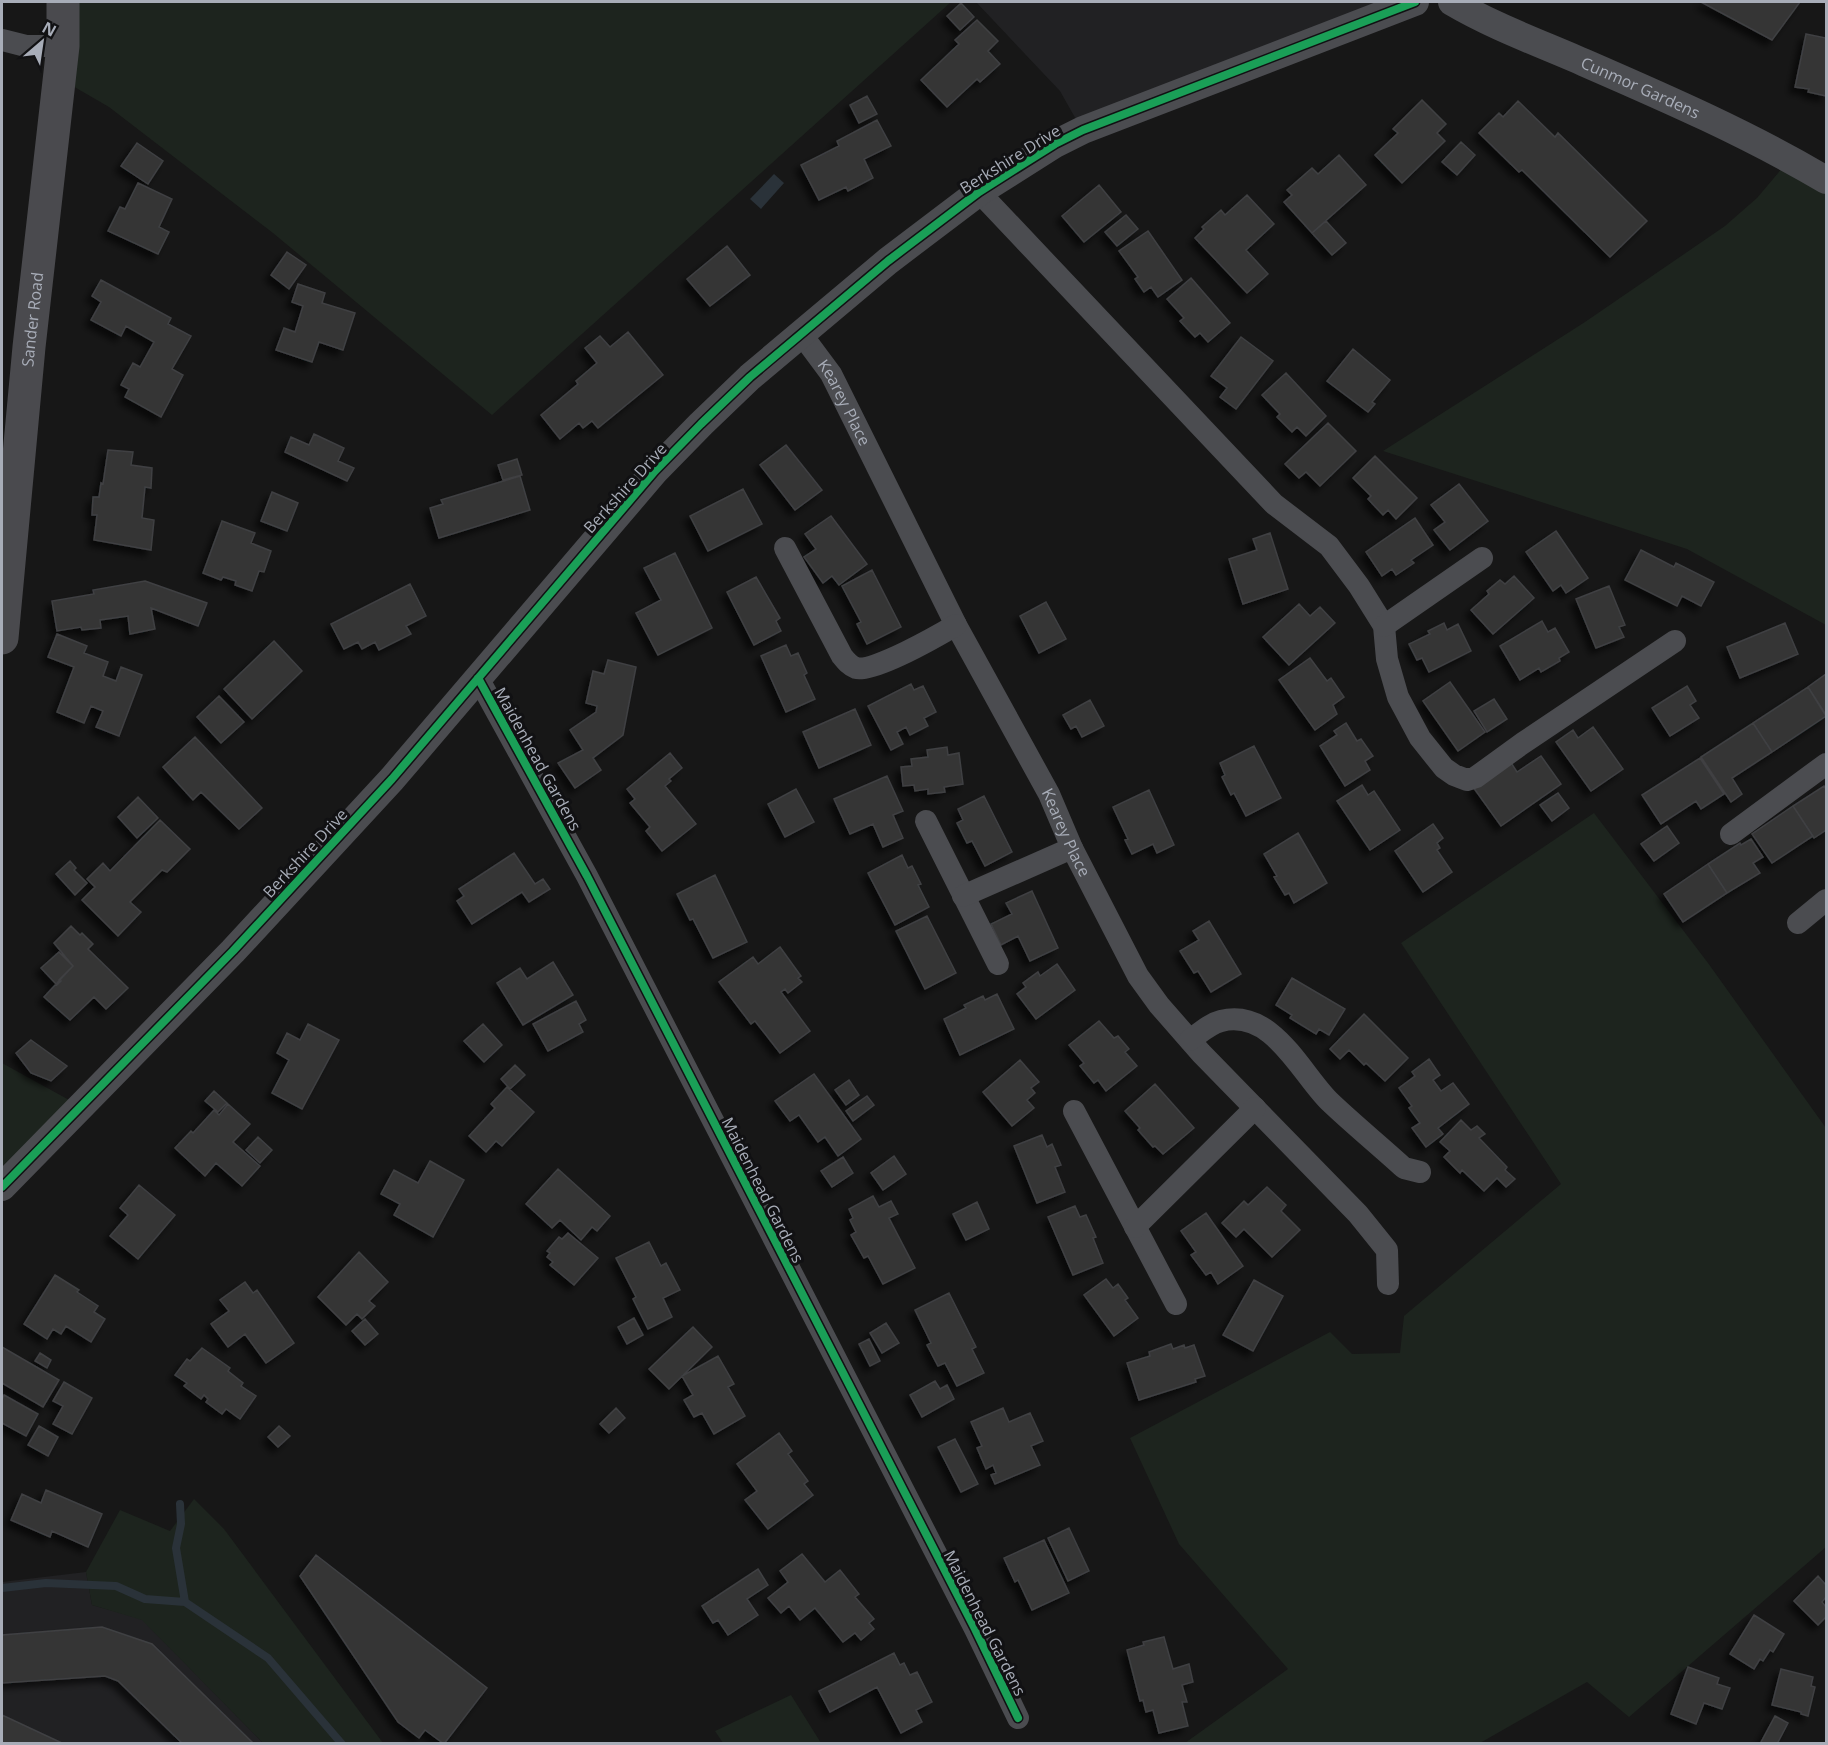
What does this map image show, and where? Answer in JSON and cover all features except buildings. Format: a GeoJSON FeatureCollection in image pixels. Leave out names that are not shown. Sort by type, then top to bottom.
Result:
{"type":"FeatureCollection","features":[{"type":"Feature","properties":{"kind":"main road","name":"Sander Road"},"geometry":{"type":"LineString","coordinates":[[2,631],[30,336],[63,46],[63,2]]}},
{"type":"Feature","properties":{"kind":"street","name":"Berkshire Drive"},"geometry":{"type":"LineString","coordinates":[[2,1186],[233,951],[393,779],[655,471],[750,377],[888,261],[978,192],[1055,144],[1083,130],[1415,2]]}},
{"type":"Feature","properties":{"kind":"street","name":"Cunmor Gardens"},"geometry":{"type":"LineString","coordinates":[[1452,2],[1508,30],[1752,140],[1827,180]]}},
{"type":"Feature","properties":{"kind":"street"},"geometry":{"type":"LineString","coordinates":[[2,40],[26,46],[63,46]]}},
{"type":"Feature","properties":{"kind":"street"},"geometry":{"type":"LineString","coordinates":[[978,192],[1274,504],[1329,546],[1359,586],[1384,626],[1387,659],[1398,697],[1409,718],[1432,755],[1454,775],[1467,780],[1476,777],[1675,641]]}},
{"type":"Feature","properties":{"kind":"street","name":"Kearey Place"},"geometry":{"type":"LineString","coordinates":[[802,335],[831,374],[956,625],[1049,794],[1072,848],[1138,976],[1159,1005],[1190,1040],[1358,1214],[1387,1250],[1388,1284]]}},
{"type":"Feature","properties":{"kind":"street"},"geometry":{"type":"LineString","coordinates":[[785,548],[842,656],[849,664],[857,668],[870,667],[926,642],[956,625]]}},
{"type":"Feature","properties":{"kind":"street"},"geometry":{"type":"LineString","coordinates":[[1384,626],[1482,558]]}},
{"type":"Feature","properties":{"kind":"street","name":"Maidenhead Gardens"},"geometry":{"type":"LineString","coordinates":[[478,678],[586,876],[975,1629],[1018,1718]]}},
{"type":"Feature","properties":{"kind":"street"},"geometry":{"type":"LineString","coordinates":[[1731,834],[1827,764]]}},
{"type":"Feature","properties":{"kind":"street"},"geometry":{"type":"LineString","coordinates":[[926,820],[998,964]]}},
{"type":"Feature","properties":{"kind":"street"},"geometry":{"type":"LineString","coordinates":[[963,896],[1072,848]]}},
{"type":"Feature","properties":{"kind":"street"},"geometry":{"type":"LineString","coordinates":[[1798,923],[1827,900]]}},
{"type":"Feature","properties":{"kind":"street"},"geometry":{"type":"LineString","coordinates":[[1190,1040],[1222,1020],[1252,1022],[1264,1028],[1275,1036],[1329,1100],[1404,1168],[1420,1172]]}},
{"type":"Feature","properties":{"kind":"street"},"geometry":{"type":"LineString","coordinates":[[1135,1227],[1256,1108]]}},
{"type":"Feature","properties":{"kind":"street"},"geometry":{"type":"LineString","coordinates":[[1074,1111],[1176,1304]]}},
{"type":"Feature","properties":{"kind":"shaded area"},"geometry":{"type":"Polygon","coordinates":[[[63,2],[951,2],[492,415],[273,233],[109,107],[59,78],[63,2]]]}},
{"type":"Feature","properties":{"kind":"shaded area"},"geometry":{"type":"Polygon","coordinates":[[[976,2],[1410,2],[1082,130],[1060,91],[976,2]]]}},
{"type":"Feature","properties":{"kind":"shaded area"},"geometry":{"type":"Polygon","coordinates":[[[1789,160],[1826,181],[1826,625],[1687,549],[1383,451],[1585,322],[1725,226],[1757,198],[1789,160]]]}},
{"type":"Feature","properties":{"kind":"shaded area"},"geometry":{"type":"Polygon","coordinates":[[[774,174],[784,183],[761,209],[750,199],[774,174]]]}},
{"type":"Feature","properties":{"kind":"shaded area"},"geometry":{"type":"Polygon","coordinates":[[[1594,813],[1708,963],[1826,1128],[1826,1547],[1629,1717],[1587,1682],[1480,1743],[1185,1743],[1288,1669],[1179,1544],[1130,1438],[1330,1332],[1352,1354],[1400,1353],[1404,1316],[1561,1184],[1401,943],[1594,813]]]}},
{"type":"Feature","properties":{"kind":"shaded area"},"geometry":{"type":"Polygon","coordinates":[[[2,1063],[80,1106],[2,1190],[2,1063]]]}},
{"type":"Feature","properties":{"kind":"shaded area"},"geometry":{"type":"Polygon","coordinates":[[[194,1499],[224,1529],[383,1743],[263,1743],[142,1620],[92,1605],[86,1572],[120,1510],[170,1531],[194,1499]]]}},
{"type":"Feature","properties":{"kind":"shaded area"},"geometry":{"type":"Polygon","coordinates":[[[86,1572],[92,1605],[142,1619],[263,1743],[2,1743],[2,1582],[86,1572]]]}},
{"type":"Feature","properties":{"kind":"shaded area"},"geometry":{"type":"Polygon","coordinates":[[[791,1695],[821,1743],[723,1743],[715,1731],[791,1695]]]}},
{"type":"Feature","properties":{"kind":"waterway"},"geometry":{"type":"LineString","coordinates":[[180,1504],[181,1524],[176,1548],[185,1602],[268,1658],[342,1744]]}},
{"type":"Feature","properties":{"kind":"waterway"},"geometry":{"type":"LineString","coordinates":[[2,1588],[46,1583],[116,1586],[145,1599],[185,1602]]}},
{"type":"Feature","properties":{"kind":"cycle path"},"geometry":{"type":"LineString","coordinates":[[2,1187],[233,951],[392,779],[655,471],[750,377],[888,261],[979,192],[1055,144],[1083,130],[1415,2]]}},
{"type":"Feature","properties":{"kind":"cycle path"},"geometry":{"type":"LineString","coordinates":[[478,678],[587,876],[975,1629],[1018,1718]]}}]}
